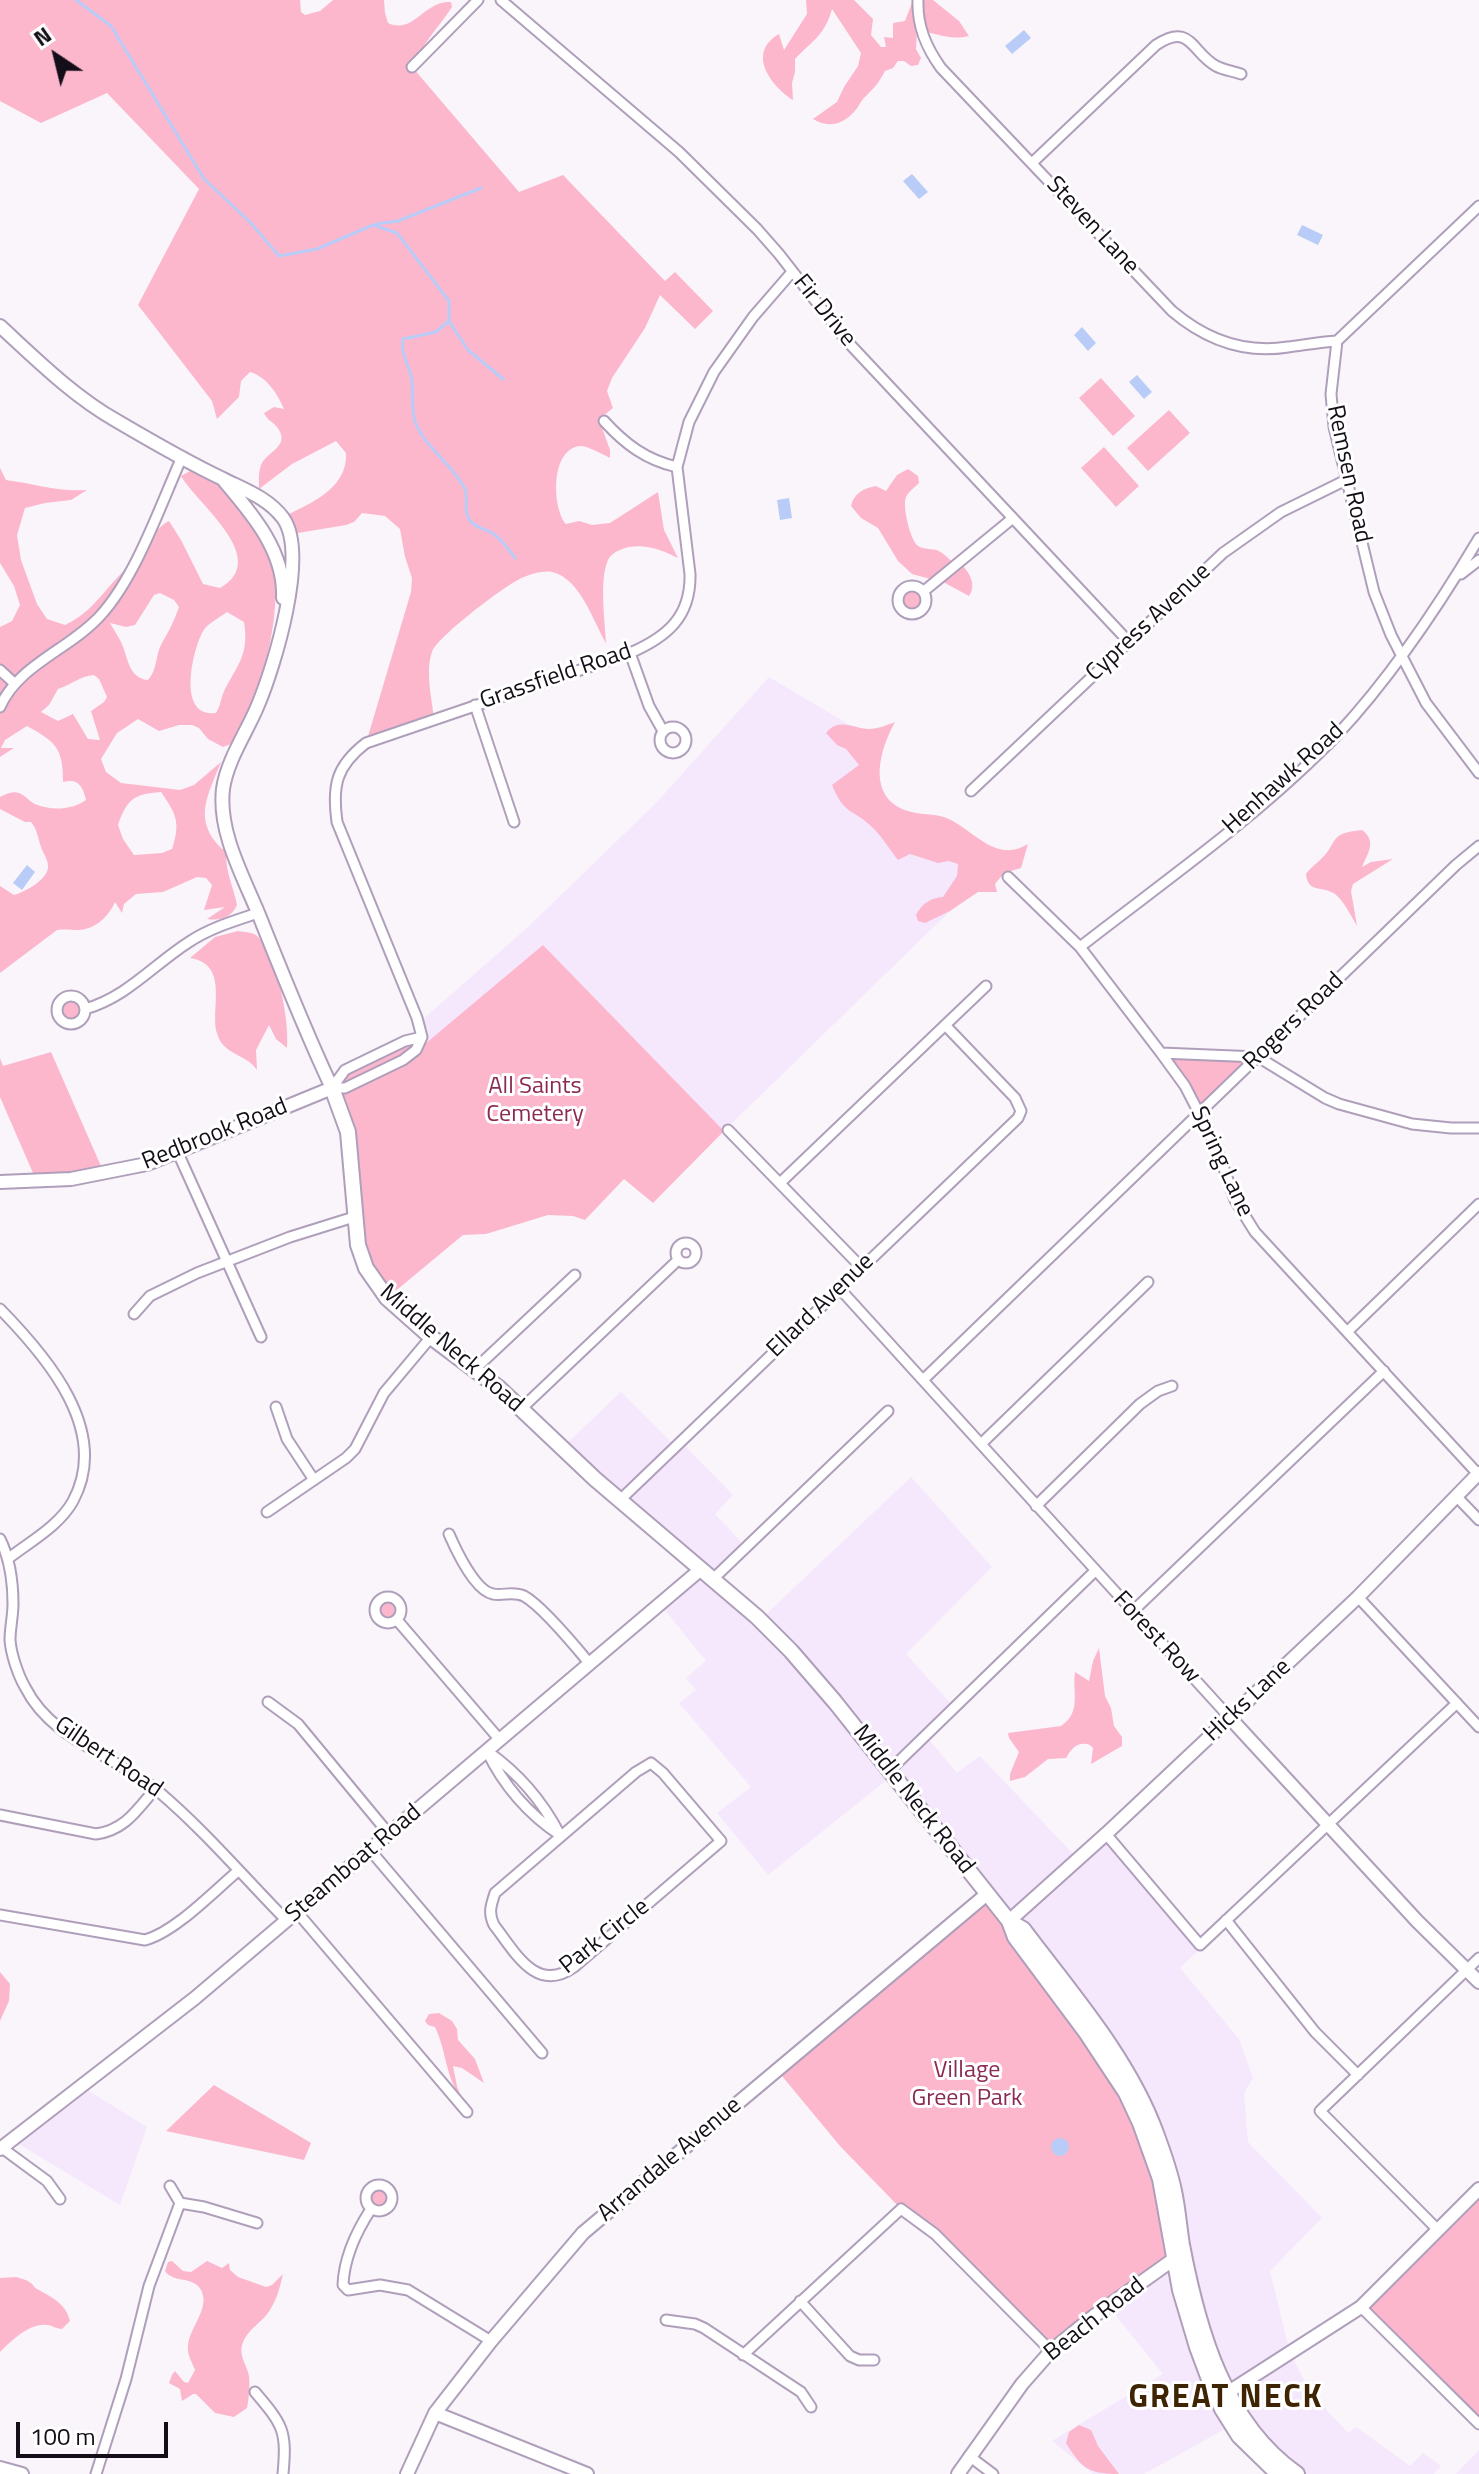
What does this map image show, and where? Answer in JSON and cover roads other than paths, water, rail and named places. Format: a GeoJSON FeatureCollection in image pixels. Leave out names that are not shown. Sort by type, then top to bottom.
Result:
{"type":"FeatureCollection","features":[{"type":"Feature","properties":{"kind":"main road","name":"Middle Neck Road"},"geometry":{"type":"LineString","coordinates":[[332,1088],[348,1132],[358,1245],[366,1268],[387,1298],[521,1409],[619,1501],[757,1617],[791,1651],[1009,1921],[1023,1929],[1096,2027],[1135,2088],[1155,2130],[1171,2176],[1179,2255],[1222,2394],[1239,2436],[1288,2473]]}},
{"type":"Feature","properties":{"kind":"street"},"geometry":{"type":"LineString","coordinates":[[412,67],[478,0]]}},
{"type":"Feature","properties":{"kind":"street","name":"Fir Drive"},"geometry":{"type":"LineString","coordinates":[[501,0],[679,152],[757,229],[846,340],[1129,642]]}},
{"type":"Feature","properties":{"kind":"street","name":"Steven Lane"},"geometry":{"type":"LineString","coordinates":[[918,0],[920,24],[930,53],[941,68],[1172,311],[1202,333],[1224,343],[1286,348],[1310,342],[1337,341]]}},
{"type":"Feature","properties":{"kind":"street"},"geometry":{"type":"LineString","coordinates":[[1032,163],[1166,39],[1180,36],[1189,40],[1215,65],[1241,74]]}},
{"type":"Feature","properties":{"kind":"street"},"geometry":{"type":"LineString","coordinates":[[1337,341],[1479,206]]}},
{"type":"Feature","properties":{"kind":"street","name":"Grassfield Road"},"geometry":{"type":"LineString","coordinates":[[422,1037],[337,822],[333,797],[337,776],[345,762],[366,743],[630,653],[670,630],[687,599],[690,574],[677,467],[689,422],[714,372],[753,317],[792,272]]}},
{"type":"Feature","properties":{"kind":"street","name":"Middle Neck Road"},"geometry":{"type":"LineString","coordinates":[[0,326],[84,400],[182,457],[256,495],[279,514],[289,529],[293,572],[282,622],[259,703],[227,773],[222,809],[225,826],[258,913],[332,1088]]}},
{"type":"Feature","properties":{"kind":"street","name":"Remsen Road"},"geometry":{"type":"LineString","coordinates":[[1337,341],[1331,394],[1334,427],[1374,592],[1401,657],[1426,703],[1479,773]]}},
{"type":"Feature","properties":{"kind":"street"},"geometry":{"type":"LineString","coordinates":[[604,421],[642,455],[677,467]]}},
{"type":"Feature","properties":{"kind":"street"},"geometry":{"type":"LineString","coordinates":[[0,707],[14,683],[78,636],[107,607],[133,565],[182,457]]}},
{"type":"Feature","properties":{"kind":"street","name":"Middle Neck Road"},"geometry":{"type":"LineString","coordinates":[[223,479],[268,538],[281,572],[282,622]]}},
{"type":"Feature","properties":{"kind":"street","name":"Cypress Avenue"},"geometry":{"type":"LineString","coordinates":[[971,791],[1241,539],[1281,512],[1346,480]]}},
{"type":"Feature","properties":{"kind":"street"},"geometry":{"type":"LineString","coordinates":[[924,591],[1013,518]]}},
{"type":"Feature","properties":{"kind":"street","name":"Henhawk Road"},"geometry":{"type":"LineString","coordinates":[[1080,947],[1242,820],[1295,776],[1338,733],[1401,657],[1479,538]]}},
{"type":"Feature","properties":{"kind":"street","name":"Henhawk Road"},"geometry":{"type":"LineString","coordinates":[[1455,578],[1479,560]]}},
{"type":"Feature","properties":{"kind":"street"},"geometry":{"type":"LineString","coordinates":[[630,653],[649,706],[663,731]]}},
{"type":"Feature","properties":{"kind":"street"},"geometry":{"type":"LineString","coordinates":[[0,670],[14,683]]}},
{"type":"Feature","properties":{"kind":"street"},"geometry":{"type":"LineString","coordinates":[[475,705],[514,822]]}},
{"type":"Feature","properties":{"kind":"street","name":"Rogers Road"},"geometry":{"type":"LineString","coordinates":[[923,1380],[1479,846]]}},
{"type":"Feature","properties":{"kind":"street","name":"Spring Lane"},"geometry":{"type":"LineString","coordinates":[[1008,877],[1080,947],[1185,1086],[1216,1146],[1244,1217],[1478,1474]]}},
{"type":"Feature","properties":{"kind":"street"},"geometry":{"type":"LineString","coordinates":[[85,1009],[114,999],[202,934],[258,913]]}},
{"type":"Feature","properties":{"kind":"street"},"geometry":{"type":"LineString","coordinates":[[780,1183],[986,986]]}},
{"type":"Feature","properties":{"kind":"street","name":"Ellard Avenue"},"geometry":{"type":"LineString","coordinates":[[619,1501],[1018,1118],[1021,1111],[1015,1098],[945,1025]]}},
{"type":"Feature","properties":{"kind":"street"},"geometry":{"type":"LineString","coordinates":[[332,1088],[345,1070],[405,1041],[422,1037]]}},
{"type":"Feature","properties":{"kind":"street"},"geometry":{"type":"LineString","coordinates":[[332,1088],[345,1088],[403,1060],[416,1050],[422,1037]]}},
{"type":"Feature","properties":{"kind":"street"},"geometry":{"type":"LineString","coordinates":[[1161,1053],[1258,1057],[1339,1104],[1412,1124],[1479,1128]]}},
{"type":"Feature","properties":{"kind":"street","name":"Redbrook Road"},"geometry":{"type":"LineString","coordinates":[[0,1182],[71,1179],[137,1166],[178,1153],[332,1088]]}},
{"type":"Feature","properties":{"kind":"street"},"geometry":{"type":"LineString","coordinates":[[728,1130],[862,1268]]}},
{"type":"Feature","properties":{"kind":"street"},"geometry":{"type":"LineString","coordinates":[[178,1153],[261,1337]]}},
{"type":"Feature","properties":{"kind":"street"},"geometry":{"type":"LineString","coordinates":[[1348,1331],[1479,1204]]}},
{"type":"Feature","properties":{"kind":"street"},"geometry":{"type":"LineString","coordinates":[[134,1314],[155,1293],[290,1237],[354,1217]]}},
{"type":"Feature","properties":{"kind":"street"},"geometry":{"type":"LineString","coordinates":[[521,1409],[678,1260]]}},
{"type":"Feature","properties":{"kind":"street"},"geometry":{"type":"LineString","coordinates":[[475,1369],[575,1275]]}},
{"type":"Feature","properties":{"kind":"street"},"geometry":{"type":"LineString","coordinates":[[981,1444],[1148,1282]]}},
{"type":"Feature","properties":{"kind":"street","name":"Forest Row"},"geometry":{"type":"LineString","coordinates":[[840,1289],[1328,1825],[1417,1921],[1479,1982]]}},
{"type":"Feature","properties":{"kind":"street"},"geometry":{"type":"LineString","coordinates":[[0,1309],[27,1337],[62,1387],[83,1436],[86,1455],[73,1501],[56,1523],[9,1558],[0,1539]]}},
{"type":"Feature","properties":{"kind":"street"},"geometry":{"type":"LineString","coordinates":[[267,1512],[355,1449],[384,1393],[431,1337]]}},
{"type":"Feature","properties":{"kind":"street"},"geometry":{"type":"LineString","coordinates":[[1132,1612],[1384,1371]]}},
{"type":"Feature","properties":{"kind":"street"},"geometry":{"type":"LineString","coordinates":[[1036,1506],[1140,1404],[1158,1391],[1172,1386]]}},
{"type":"Feature","properties":{"kind":"street"},"geometry":{"type":"LineString","coordinates":[[276,1407],[287,1439],[314,1480]]}},
{"type":"Feature","properties":{"kind":"street"},"geometry":{"type":"LineString","coordinates":[[706,1575],[888,1411]]}},
{"type":"Feature","properties":{"kind":"street","name":"Hicks Lane"},"geometry":{"type":"LineString","coordinates":[[1009,1921],[1358,1597],[1478,1474]]}},
{"type":"Feature","properties":{"kind":"street"},"geometry":{"type":"LineString","coordinates":[[1456,1496],[1479,1520]]}},
{"type":"Feature","properties":{"kind":"street"},"geometry":{"type":"LineString","coordinates":[[449,1534],[461,1559],[486,1592],[515,1593],[526,1597],[564,1633],[590,1664]]}},
{"type":"Feature","properties":{"kind":"street","name":"Gilbert Road"},"geometry":{"type":"LineString","coordinates":[[9,1558],[13,1603],[5,1640],[23,1684],[48,1719],[69,1736],[129,1769],[155,1789],[181,1811],[287,1921]]}},
{"type":"Feature","properties":{"kind":"street"},"geometry":{"type":"LineString","coordinates":[[890,1770],[1095,1571]]}},
{"type":"Feature","properties":{"kind":"street","name":"Steamboat Road"},"geometry":{"type":"LineString","coordinates":[[1,2149],[195,1998],[590,1664],[706,1575]]}},
{"type":"Feature","properties":{"kind":"street"},"geometry":{"type":"LineString","coordinates":[[1358,1597],[1479,1727]]}},
{"type":"Feature","properties":{"kind":"street"},"geometry":{"type":"LineString","coordinates":[[397,1620],[500,1740]]}},
{"type":"Feature","properties":{"kind":"street"},"geometry":{"type":"LineString","coordinates":[[268,1702],[298,1724],[389,1834]]}},
{"type":"Feature","properties":{"kind":"street"},"geometry":{"type":"LineString","coordinates":[[1106,1834],[1200,1945],[1457,1703]]}},
{"type":"Feature","properties":{"kind":"street"},"geometry":{"type":"LineString","coordinates":[[487,1751],[506,1765],[549,1814],[560,1835]]}},
{"type":"Feature","properties":{"kind":"street","name":"Park Circle"},"geometry":{"type":"LineString","coordinates":[[651,1763],[721,1841],[574,1967],[563,1975],[549,1977],[536,1974],[516,1953],[494,1925],[490,1907],[501,1886],[560,1835],[651,1763]]}},
{"type":"Feature","properties":{"kind":"street"},"geometry":{"type":"LineString","coordinates":[[0,1815],[96,1834],[111,1832],[125,1824],[155,1789]]}},
{"type":"Feature","properties":{"kind":"street"},"geometry":{"type":"LineString","coordinates":[[370,1850],[542,2053]]}},
{"type":"Feature","properties":{"kind":"street"},"geometry":{"type":"LineString","coordinates":[[0,1915],[145,1940],[170,1928],[238,1871]]}},
{"type":"Feature","properties":{"kind":"street","name":"Arrandale Avenue"},"geometry":{"type":"LineString","coordinates":[[407,2474],[435,2413],[491,2341],[583,2233],[987,1894]]}},
{"type":"Feature","properties":{"kind":"street"},"geometry":{"type":"LineString","coordinates":[[297,1912],[467,2112]]}},
{"type":"Feature","properties":{"kind":"street"},"geometry":{"type":"LineString","coordinates":[[1226,1920],[1315,2032],[1358,2075]]}},
{"type":"Feature","properties":{"kind":"street"},"geometry":{"type":"LineString","coordinates":[[1438,2230],[1320,2111],[1479,1958]]}},
{"type":"Feature","properties":{"kind":"street"},"geometry":{"type":"LineString","coordinates":[[1,2149],[47,2181],[60,2199]]}},
{"type":"Feature","properties":{"kind":"street"},"geometry":{"type":"LineString","coordinates":[[170,2186],[180,2203]]}},
{"type":"Feature","properties":{"kind":"street"},"geometry":{"type":"LineString","coordinates":[[1222,2394],[1361,2307],[1479,2189]]}},
{"type":"Feature","properties":{"kind":"street"},"geometry":{"type":"LineString","coordinates":[[180,2203],[257,2223]]}},
{"type":"Feature","properties":{"kind":"street"},"geometry":{"type":"LineString","coordinates":[[96,2474],[126,2379],[149,2286],[180,2203]]}},
{"type":"Feature","properties":{"kind":"street"},"geometry":{"type":"LineString","coordinates":[[371,2209],[355,2238],[343,2273],[343,2285],[348,2290],[380,2285],[408,2290],[491,2341]]}},
{"type":"Feature","properties":{"kind":"street"},"geometry":{"type":"LineString","coordinates":[[743,2355],[901,2209],[935,2234],[1051,2351]]}},
{"type":"Feature","properties":{"kind":"street","name":"Beach Road"},"geometry":{"type":"LineString","coordinates":[[958,2474],[1022,2384],[1051,2351],[1179,2255]]}},
{"type":"Feature","properties":{"kind":"street"},"geometry":{"type":"LineString","coordinates":[[800,2301],[850,2356],[859,2360],[874,2360]]}},
{"type":"Feature","properties":{"kind":"street"},"geometry":{"type":"LineString","coordinates":[[1361,2307],[1479,2424]]}},
{"type":"Feature","properties":{"kind":"street"},"geometry":{"type":"LineString","coordinates":[[666,2320],[704,2328],[801,2392],[811,2407]]}},
{"type":"Feature","properties":{"kind":"street"},"geometry":{"type":"LineString","coordinates":[[255,2392],[283,2430],[283,2474]]}},
{"type":"Feature","properties":{"kind":"street"},"geometry":{"type":"LineString","coordinates":[[435,2413],[587,2474]]}},
{"type":"Feature","properties":{"kind":"street"},"geometry":{"type":"LineString","coordinates":[[969,2456],[993,2474]]}},
{"type":"Feature","properties":{"kind":"street"},"geometry":{"type":"LineString","coordinates":[[0,2468],[22,2474]]}},
{"type":"Feature","properties":{"kind":"water"},"geometry":{"type":"Polygon","coordinates":[[[1024,30],[1031,38],[1012,54],[1005,46],[1024,30]]]}},
{"type":"Feature","properties":{"kind":"water"},"geometry":{"type":"Polygon","coordinates":[[[912,174],[928,192],[919,199],[903,181],[912,174]]]}},
{"type":"Feature","properties":{"kind":"water"},"geometry":{"type":"Polygon","coordinates":[[[1302,225],[1323,235],[1318,245],[1297,235],[1302,225]]]}},
{"type":"Feature","properties":{"kind":"water"},"geometry":{"type":"Polygon","coordinates":[[[1082,327],[1096,343],[1088,351],[1074,335],[1082,327]]]}},
{"type":"Feature","properties":{"kind":"water"},"geometry":{"type":"Polygon","coordinates":[[[1137,375],[1152,392],[1144,399],[1129,382],[1137,375]]]}},
{"type":"Feature","properties":{"kind":"water"},"geometry":{"type":"Polygon","coordinates":[[[789,498],[792,518],[780,520],[777,500],[789,498]]]}},
{"type":"Feature","properties":{"kind":"water"},"geometry":{"type":"Polygon","coordinates":[[[27,865],[35,872],[22,890],[13,883],[27,865]]]}},
{"type":"Feature","properties":{"kind":"water"},"geometry":{"type":"Polygon","coordinates":[[[1060,2138],[1069,2147],[1060,2156],[1051,2147],[1060,2138]]]}},
{"type":"Feature","properties":{"kind":"waterway"},"geometry":{"type":"LineString","coordinates":[[76,0],[111,26],[204,179],[250,222],[279,256],[317,249],[373,225],[397,233],[449,301],[449,321],[436,332],[403,339],[412,381],[416,424],[465,489],[469,519],[474,525],[498,537],[515,558]]}},
{"type":"Feature","properties":{"kind":"waterway"},"geometry":{"type":"LineString","coordinates":[[376,224],[398,221],[481,188]]}},
{"type":"Feature","properties":{"kind":"waterway"},"geometry":{"type":"LineString","coordinates":[[449,321],[468,350],[503,379]]}},
{"type":"Feature","properties":{"kind":"district","name":"GREAT NECK"},"geometry":{"type":"Point","coordinates":[1226,2399]}},
{"type":"Feature","properties":{"kind":"park label","name":"All Saints Cemetery"},"geometry":{"type":"Point","coordinates":[535,1101]}},
{"type":"Feature","properties":{"kind":"park label","name":"Village Green Park"},"geometry":{"type":"Point","coordinates":[967,2085]}}]}
